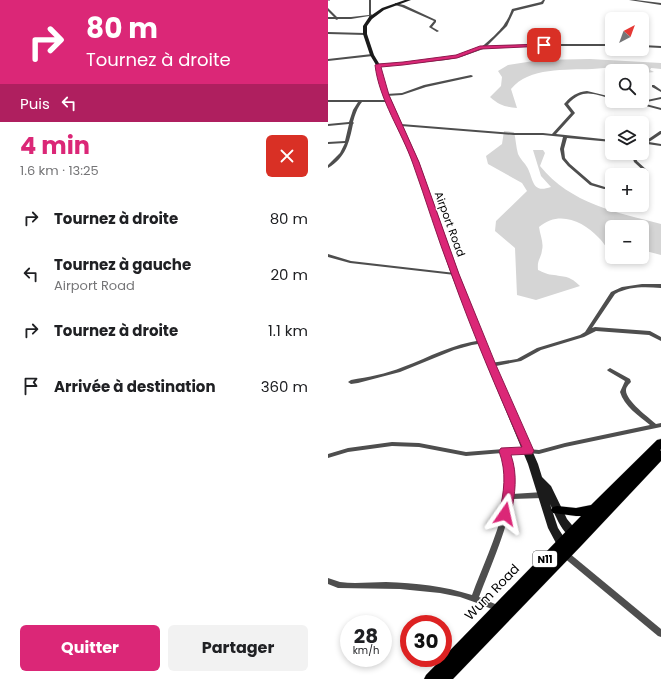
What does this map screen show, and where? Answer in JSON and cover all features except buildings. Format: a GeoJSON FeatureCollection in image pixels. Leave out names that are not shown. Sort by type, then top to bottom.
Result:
{"type":"FeatureCollection","features":[{"type":"Feature","properties":{"kind":"highway","name":"Wum Road"},"geometry":{"type":"LineString","coordinates":[[431,679],[566,549],[594,509],[661,443]]}},
{"type":"Feature","properties":{"kind":"highway","name":"Wum Road"},"geometry":{"type":"LineString","coordinates":[[575,536],[661,454]]}},
{"type":"Feature","properties":{"kind":"highway"},"geometry":{"type":"LineString","coordinates":[[558,510],[576,512],[594,509]]}},
{"type":"Feature","properties":{"kind":"highway","name":"Wum Road"},"geometry":{"type":"LineString","coordinates":[[444,679],[502,611]]}},
{"type":"Feature","properties":{"kind":"main road"},"geometry":{"type":"LineString","coordinates":[[365,34],[365,26],[370,16],[383,9],[409,0]]}},
{"type":"Feature","properties":{"kind":"main road","name":"Airport Road"},"geometry":{"type":"LineString","coordinates":[[365,34],[372,55],[378,65],[379,73],[388,98],[416,162],[455,274],[491,365],[529,451],[553,528],[566,549]]}},
{"type":"Feature","properties":{"kind":"main road","name":"Airport Road"},"geometry":{"type":"LineString","coordinates":[[537,478],[548,489],[558,510],[575,536]]}},
{"type":"Feature","properties":{"kind":"street"},"geometry":{"type":"LineString","coordinates":[[328,18],[337,19],[370,16],[370,0]]}},
{"type":"Feature","properties":{"kind":"street"},"geometry":{"type":"LineString","coordinates":[[483,48],[506,24],[513,10],[542,3],[544,0]]}},
{"type":"Feature","properties":{"kind":"street"},"geometry":{"type":"LineString","coordinates":[[630,0],[661,4]]}},
{"type":"Feature","properties":{"kind":"street"},"geometry":{"type":"LineString","coordinates":[[396,4],[435,21],[430,28],[438,31]]}},
{"type":"Feature","properties":{"kind":"street"},"geometry":{"type":"LineString","coordinates":[[328,9],[337,19]]}},
{"type":"Feature","properties":{"kind":"street"},"geometry":{"type":"LineString","coordinates":[[328,33],[365,34]]}},
{"type":"Feature","properties":{"kind":"street"},"geometry":{"type":"LineString","coordinates":[[378,65],[403,64],[457,57],[483,48],[544,45],[605,46]]}},
{"type":"Feature","properties":{"kind":"street"},"geometry":{"type":"LineString","coordinates":[[649,46],[661,47]]}},
{"type":"Feature","properties":{"kind":"street"},"geometry":{"type":"LineString","coordinates":[[328,60],[372,55]]}},
{"type":"Feature","properties":{"kind":"street"},"geometry":{"type":"LineString","coordinates":[[328,101],[361,101],[388,98],[425,86],[471,76]]}},
{"type":"Feature","properties":{"kind":"street"},"geometry":{"type":"LineString","coordinates":[[653,86],[661,91]]}},
{"type":"Feature","properties":{"kind":"street"},"geometry":{"type":"LineString","coordinates":[[553,135],[573,113],[566,104],[573,96],[587,93],[605,97]]}},
{"type":"Feature","properties":{"kind":"street"},"geometry":{"type":"LineString","coordinates":[[649,101],[661,98]]}},
{"type":"Feature","properties":{"kind":"street"},"geometry":{"type":"LineString","coordinates":[[328,167],[341,154],[347,142],[355,107],[361,101]]}},
{"type":"Feature","properties":{"kind":"street"},"geometry":{"type":"LineString","coordinates":[[649,106],[661,109]]}},
{"type":"Feature","properties":{"kind":"street"},"geometry":{"type":"LineString","coordinates":[[328,125],[352,123]]}},
{"type":"Feature","properties":{"kind":"street"},"geometry":{"type":"LineString","coordinates":[[401,125],[514,134],[553,135],[605,140]]}},
{"type":"Feature","properties":{"kind":"street"},"geometry":{"type":"LineString","coordinates":[[649,141],[661,132]]}},
{"type":"Feature","properties":{"kind":"street"},"geometry":{"type":"LineString","coordinates":[[565,137],[562,153],[563,158],[568,165],[591,184],[604,188]]}},
{"type":"Feature","properties":{"kind":"street"},"geometry":{"type":"LineString","coordinates":[[328,143],[347,142]]}},
{"type":"Feature","properties":{"kind":"street"},"geometry":{"type":"LineString","coordinates":[[649,143],[661,145]]}},
{"type":"Feature","properties":{"kind":"street"},"geometry":{"type":"LineString","coordinates":[[635,160],[643,168]]}},
{"type":"Feature","properties":{"kind":"street"},"geometry":{"type":"LineString","coordinates":[[328,255],[350,262],[455,274]]}},
{"type":"Feature","properties":{"kind":"street"},"geometry":{"type":"LineString","coordinates":[[586,334],[613,293],[632,286],[661,286]]}},
{"type":"Feature","properties":{"kind":"street"},"geometry":{"type":"LineString","coordinates":[[491,365],[519,360],[539,349],[600,328],[650,333],[661,339]]}},
{"type":"Feature","properties":{"kind":"street"},"geometry":{"type":"LineString","coordinates":[[351,382],[374,378],[403,369],[464,344],[482,342]]}},
{"type":"Feature","properties":{"kind":"street"},"geometry":{"type":"LineString","coordinates":[[610,370],[628,380],[623,389],[626,399],[659,425]]}},
{"type":"Feature","properties":{"kind":"street"},"geometry":{"type":"LineString","coordinates":[[328,456],[348,450],[392,444],[419,445],[466,454],[504,451],[539,452],[659,425]]}},
{"type":"Feature","properties":{"kind":"street"},"geometry":{"type":"LineString","coordinates":[[474,598],[505,514],[510,478],[508,462],[504,451]]}},
{"type":"Feature","properties":{"kind":"street"},"geometry":{"type":"LineString","coordinates":[[508,497],[543,495]]}},
{"type":"Feature","properties":{"kind":"street"},"geometry":{"type":"LineString","coordinates":[[566,549],[661,634]]}},
{"type":"Feature","properties":{"kind":"street"},"geometry":{"type":"LineString","coordinates":[[328,581],[338,585],[428,587],[446,590],[474,598],[502,611]]}},
{"type":"Feature","properties":{"kind":"shaded area"},"geometry":{"type":"Polygon","coordinates":[[[590,59],[661,63],[661,69],[651,68],[650,70],[654,72],[649,72],[649,64],[605,64],[605,68],[548,71],[528,77],[511,89],[517,108],[502,105],[490,97],[501,86],[502,77],[498,71],[508,65],[540,60],[590,59]]]}},
{"type":"Feature","properties":{"kind":"shaded area"},"geometry":{"type":"Polygon","coordinates":[[[504,131],[514,132],[518,154],[527,167],[536,187],[545,189],[551,187],[541,176],[533,150],[543,150],[545,153],[540,166],[552,179],[566,189],[580,198],[605,208],[605,212],[617,212],[646,220],[605,220],[605,245],[593,232],[578,223],[563,219],[555,219],[547,222],[539,227],[542,242],[542,253],[538,264],[538,270],[568,278],[580,286],[536,300],[517,295],[515,248],[495,231],[496,221],[527,191],[522,183],[488,164],[486,156],[502,144],[504,131]]]}},
{"type":"Feature","properties":{"kind":"shaded area"},"geometry":{"type":"Polygon","coordinates":[[[649,221],[661,224],[661,255],[649,252],[649,221]]]}},
{"type":"Feature","properties":{"kind":"route"},"geometry":{"type":"LineString","coordinates":[[505,514],[510,491],[510,478],[508,462],[504,451],[529,451],[491,365],[455,274],[432,212],[416,162],[401,125],[386,95],[378,65],[403,64],[457,57],[486,47],[544,45]]}}]}
